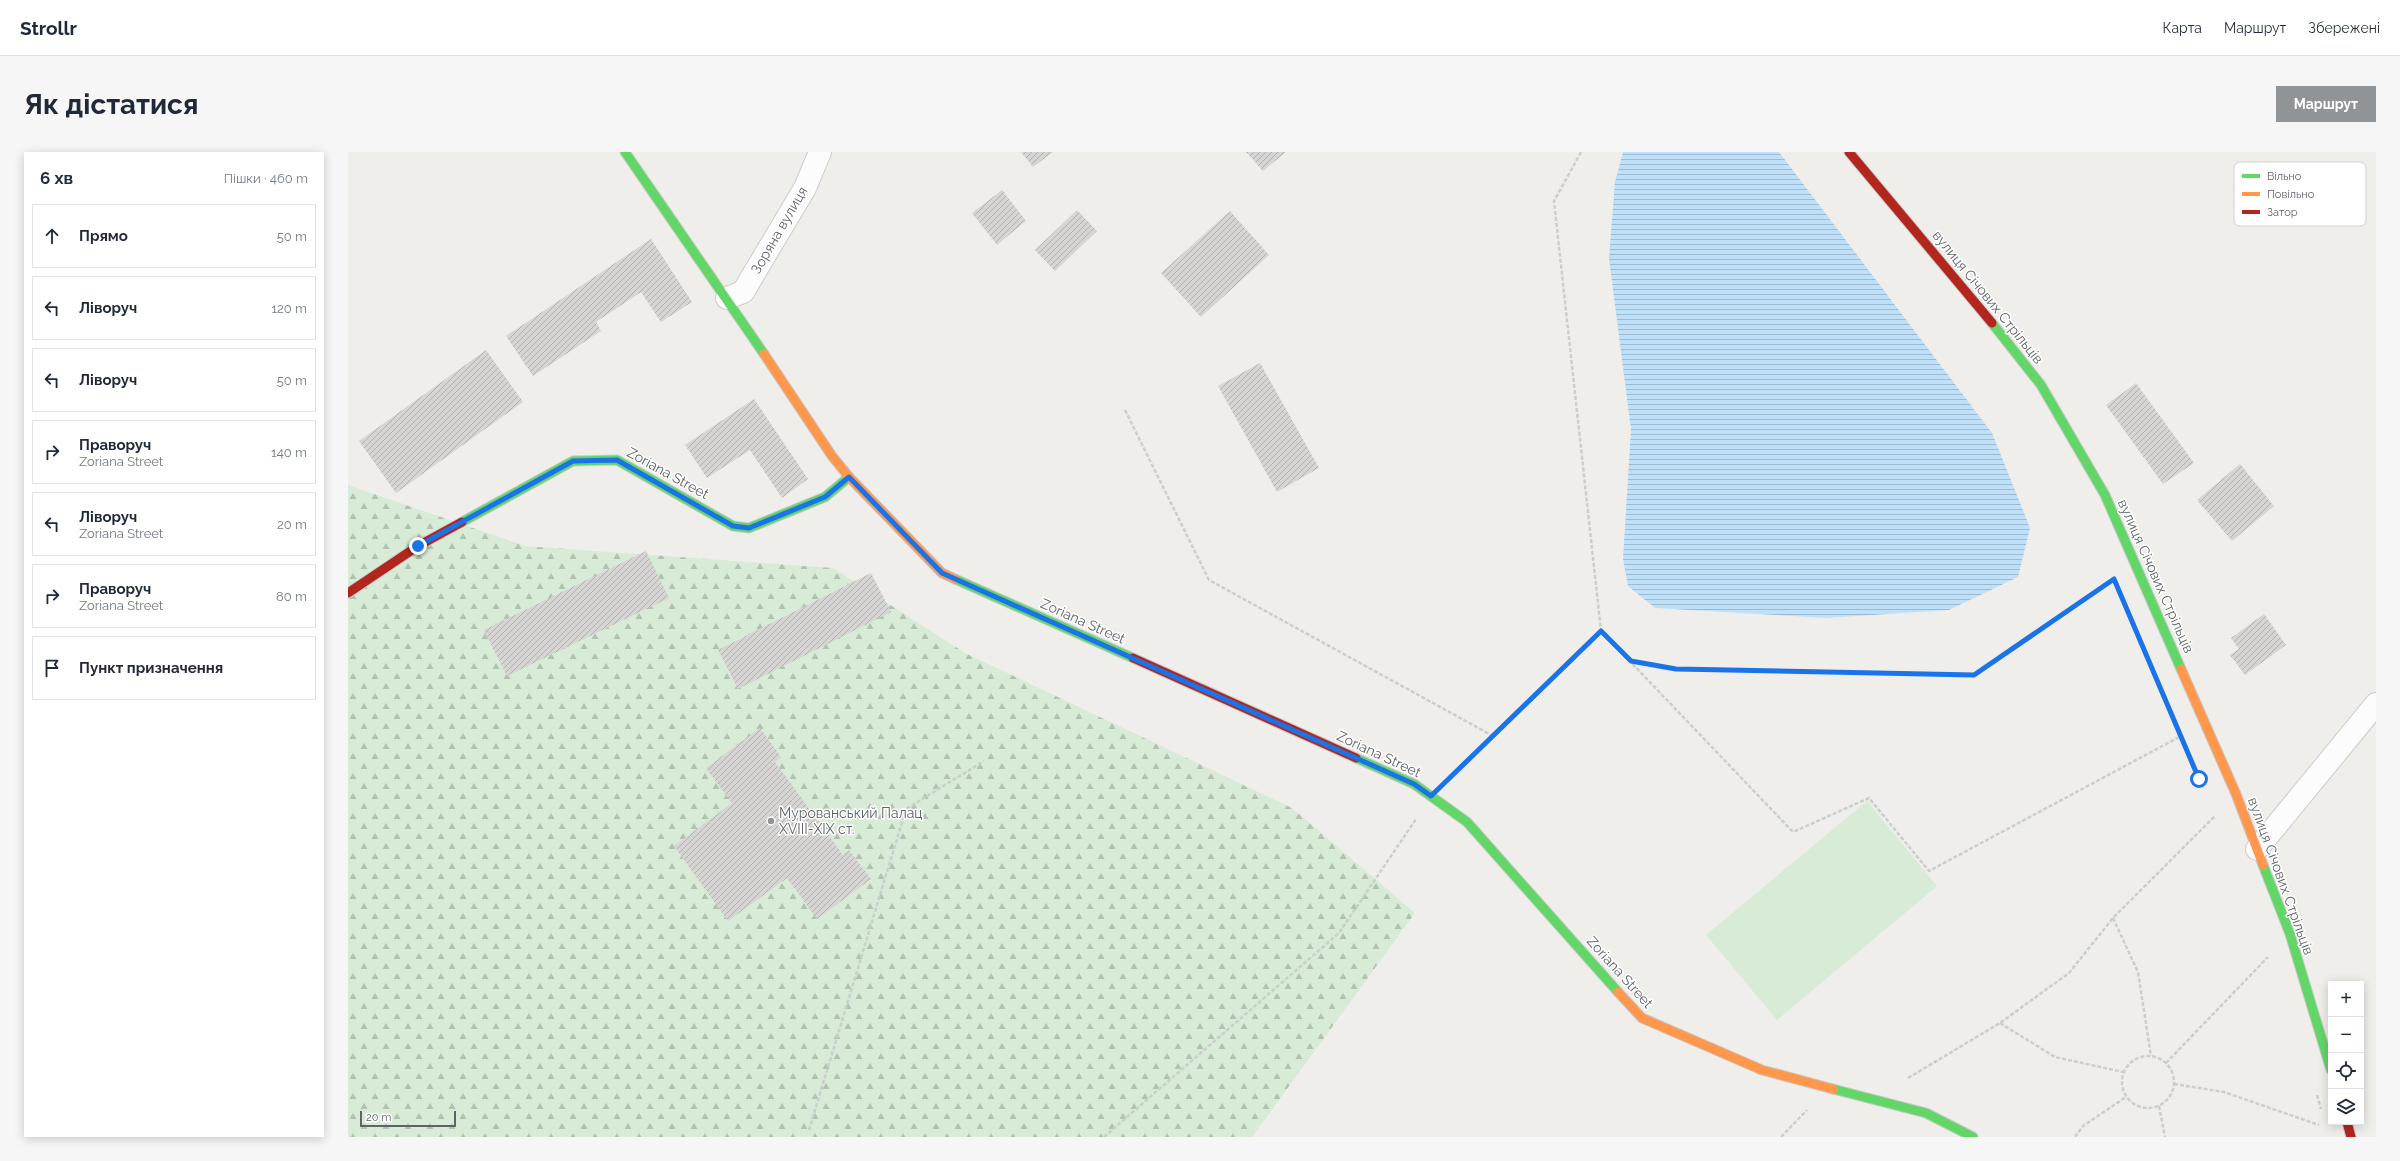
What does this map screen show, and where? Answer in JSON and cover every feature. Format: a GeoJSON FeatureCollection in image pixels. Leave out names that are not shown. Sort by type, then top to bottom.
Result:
{"type":"FeatureCollection","features":[{"type":"Feature","properties":{"kind":"street","name":"Zoriana Street"},"geometry":{"type":"LineString","coordinates":[[625,152],[727,298],[832,456],[849,477],[942,573],[1414,784],[1468,822],[1642,1018],[1762,1070],[1926,1113],[1973,1137]]}},
{"type":"Feature","properties":{"kind":"street","name":"Зоряна вулиця"},"geometry":{"type":"LineString","coordinates":[[727,298],[743,292],[805,188],[820,152]]}},
{"type":"Feature","properties":{"kind":"street","name":"вулиця Січових Стрільців"},"geometry":{"type":"LineString","coordinates":[[1849,152],[1997,329],[2041,385],[2105,495],[2257,849],[2290,934],[2328,1060]]}},
{"type":"Feature","properties":{"kind":"street","name":"Zoriana Street"},"geometry":{"type":"LineString","coordinates":[[348,593],[418,546],[573,461],[617,460],[733,526],[749,528],[825,497],[849,477]]}},
{"type":"Feature","properties":{"kind":"street"},"geometry":{"type":"LineString","coordinates":[[2257,849],[2376,704]]}},
{"type":"Feature","properties":{"kind":"street"},"geometry":{"type":"LineString","coordinates":[[2347,1125],[2351,1137]]}},
{"type":"Feature","properties":{"kind":"path"},"geometry":{"type":"LineString","coordinates":[[1581,152],[1554,201],[1601,631],[1794,832],[1869,798],[1929,871],[2204,723]]}},
{"type":"Feature","properties":{"kind":"path"},"geometry":{"type":"LineString","coordinates":[[1125,410],[1209,580],[1492,736]]}},
{"type":"Feature","properties":{"kind":"path"},"geometry":{"type":"LineString","coordinates":[[2111,572],[2117,586]]}},
{"type":"Feature","properties":{"kind":"path"},"geometry":{"type":"LineString","coordinates":[[1631,661],[1676,669],[1974,675],[2114,579]]}},
{"type":"Feature","properties":{"kind":"path"},"geometry":{"type":"LineString","coordinates":[[1104,1137],[1339,933],[1431,796],[1601,631]]}},
{"type":"Feature","properties":{"kind":"path"},"geometry":{"type":"LineString","coordinates":[[2178,729],[2184,743]]}},
{"type":"Feature","properties":{"kind":"path"},"geometry":{"type":"LineString","coordinates":[[809,1130],[906,809],[984,761]]}},
{"type":"Feature","properties":{"kind":"path"},"geometry":{"type":"LineString","coordinates":[[1874,1100],[2000,1023],[2068,973],[2113,918],[2216,814],[2219,821]]}},
{"type":"Feature","properties":{"kind":"path"},"geometry":{"type":"LineString","coordinates":[[2113,918],[2138,972],[2151,1056]]}},
{"type":"Feature","properties":{"kind":"path"},"geometry":{"type":"LineString","coordinates":[[2166,1063],[2290,934]]}},
{"type":"Feature","properties":{"kind":"path"},"geometry":{"type":"LineString","coordinates":[[2000,1023],[2056,1058],[2124,1072]]}},
{"type":"Feature","properties":{"kind":"path"},"geometry":{"type":"LineString","coordinates":[[2151,1056],[2166,1063],[2171,1069],[2174,1084],[2169,1097],[2159,1106],[2152,1108],[2137,1106],[2126,1097],[2121,1080],[2124,1072],[2135,1059],[2151,1056]]}},
{"type":"Feature","properties":{"kind":"path"},"geometry":{"type":"LineString","coordinates":[[2174,1084],[2224,1092],[2327,1127]]}},
{"type":"Feature","properties":{"kind":"path"},"geometry":{"type":"LineString","coordinates":[[1781,1137],[1829,1088]]}},
{"type":"Feature","properties":{"kind":"path"},"geometry":{"type":"LineString","coordinates":[[2315,1089],[2322,1112]]}},
{"type":"Feature","properties":{"kind":"path"},"geometry":{"type":"LineString","coordinates":[[2075,1137],[2083,1126],[2126,1097]]}},
{"type":"Feature","properties":{"kind":"path"},"geometry":{"type":"LineString","coordinates":[[2159,1106],[2165,1137]]}},
{"type":"Feature","properties":{"kind":"green space"},"geometry":{"type":"Polygon","coordinates":[[[348,485],[525,546],[833,568],[965,653],[1292,808],[1415,913],[1252,1137],[348,1137],[348,485]]]}},
{"type":"Feature","properties":{"kind":"green space"},"geometry":{"type":"Polygon","coordinates":[[[1867,801],[1937,886],[1777,1020],[1706,935],[1867,801]]]}},
{"type":"Feature","properties":{"kind":"water"},"geometry":{"type":"Polygon","coordinates":[[[1623,152],[1779,152],[1992,433],[2030,528],[2018,577],[1949,610],[1826,618],[1655,608],[1628,586],[1623,559],[1631,430],[1609,258],[1615,182],[1623,152]]]}},
{"type":"Feature","properties":{"kind":"building"},"geometry":{"type":"Polygon","coordinates":[[[1021,152],[1053,152],[1033,167],[1021,152]]]}},
{"type":"Feature","properties":{"kind":"building"},"geometry":{"type":"Polygon","coordinates":[[[1246,152],[1286,152],[1263,171],[1246,152]]]}},
{"type":"Feature","properties":{"kind":"building"},"geometry":{"type":"Polygon","coordinates":[[[1002,190],[1026,221],[997,245],[972,213],[1002,190]]]}},
{"type":"Feature","properties":{"kind":"building"},"geometry":{"type":"Polygon","coordinates":[[[1077,210],[1097,231],[1055,271],[1035,250],[1077,210]]]}},
{"type":"Feature","properties":{"kind":"building"},"geometry":{"type":"Polygon","coordinates":[[[1230,211],[1269,255],[1201,317],[1161,273],[1230,211]]]}},
{"type":"Feature","properties":{"kind":"building"},"geometry":{"type":"Polygon","coordinates":[[[651,239],[692,302],[661,322],[641,292],[596,322],[601,331],[533,376],[506,336],[651,239]]]}},
{"type":"Feature","properties":{"kind":"building"},"geometry":{"type":"Polygon","coordinates":[[[486,350],[523,402],[396,493],[359,441],[486,350]]]}},
{"type":"Feature","properties":{"kind":"building"},"geometry":{"type":"Polygon","coordinates":[[[1260,363],[1319,468],[1277,492],[1218,386],[1260,363]]]}},
{"type":"Feature","properties":{"kind":"building"},"geometry":{"type":"Polygon","coordinates":[[[2136,383],[2194,463],[2163,484],[2106,405],[2136,383]]]}},
{"type":"Feature","properties":{"kind":"building"},"geometry":{"type":"Polygon","coordinates":[[[754,399],[808,479],[782,498],[750,450],[707,478],[685,445],[754,399]]]}},
{"type":"Feature","properties":{"kind":"building"},"geometry":{"type":"Polygon","coordinates":[[[2240,464],[2274,506],[2232,541],[2197,500],[2240,464]]]}},
{"type":"Feature","properties":{"kind":"building"},"geometry":{"type":"Polygon","coordinates":[[[646,551],[669,598],[507,676],[484,630],[646,551]]]}},
{"type":"Feature","properties":{"kind":"building"},"geometry":{"type":"Polygon","coordinates":[[[871,573],[891,612],[738,689],[718,650],[871,573]]]}},
{"type":"Feature","properties":{"kind":"building"},"geometry":{"type":"Polygon","coordinates":[[[2264,614],[2286,645],[2245,675],[2230,655],[2239,649],[2231,638],[2264,614]]]}},
{"type":"Feature","properties":{"kind":"building"},"geometry":{"type":"Polygon","coordinates":[[[760,728],[781,757],[775,762],[843,855],[849,850],[871,879],[817,919],[787,878],[728,921],[674,846],[732,803],[706,768],[760,728]]]}},
{"type":"Feature","properties":{"kind":"traffic: fast"},"geometry":{"type":"LineString","coordinates":[[625,152],[764,354]]}},
{"type":"Feature","properties":{"kind":"traffic: fast"},"geometry":{"type":"LineString","coordinates":[[1992,323],[2041,385],[2105,495],[2181,669]]}},
{"type":"Feature","properties":{"kind":"traffic: fast"},"geometry":{"type":"LineString","coordinates":[[462,522],[573,461],[617,460],[733,526],[749,528],[825,497],[849,477]]}},
{"type":"Feature","properties":{"kind":"traffic: fast"},"geometry":{"type":"LineString","coordinates":[[955,579],[1133,658]]}},
{"type":"Feature","properties":{"kind":"traffic: fast"},"geometry":{"type":"LineString","coordinates":[[1356,758],[1414,784],[1467,822],[1618,992]]}},
{"type":"Feature","properties":{"kind":"traffic: fast"},"geometry":{"type":"LineString","coordinates":[[2263,865],[2290,934],[2328,1060]]}},
{"type":"Feature","properties":{"kind":"traffic: fast"},"geometry":{"type":"LineString","coordinates":[[1833,1089],[1926,1113],[1973,1137]]}},
{"type":"Feature","properties":{"kind":"traffic: slow"},"geometry":{"type":"LineString","coordinates":[[764,354],[832,456],[849,477],[942,573],[955,579]]}},
{"type":"Feature","properties":{"kind":"traffic: slow"},"geometry":{"type":"LineString","coordinates":[[2181,669],[2236,794],[2263,865]]}},
{"type":"Feature","properties":{"kind":"traffic: slow"},"geometry":{"type":"LineString","coordinates":[[1618,992],[1642,1018],[1762,1070],[1833,1089]]}},
{"type":"Feature","properties":{"kind":"traffic: jam"},"geometry":{"type":"LineString","coordinates":[[1849,152],[1992,323]]}},
{"type":"Feature","properties":{"kind":"traffic: jam"},"geometry":{"type":"LineString","coordinates":[[348,593],[418,546],[462,522]]}},
{"type":"Feature","properties":{"kind":"traffic: jam"},"geometry":{"type":"LineString","coordinates":[[1133,658],[1356,758]]}},
{"type":"Feature","properties":{"kind":"traffic: jam"},"geometry":{"type":"LineString","coordinates":[[2348,1125],[2351,1137]]}},
{"type":"Feature","properties":{"kind":"place","name":"Мурованський Палац XVIII-XIX ст."},"geometry":{"type":"Point","coordinates":[771,821]}},
{"type":"Feature","properties":{"kind":"route"},"geometry":{"type":"LineString","coordinates":[[418,546],[573,461],[617,460],[733,526],[749,528],[825,497],[849,477],[942,573],[1414,784],[1431,796],[1601,631],[1631,661],[1676,669],[1974,675],[2114,579],[2199,779]]}}]}
